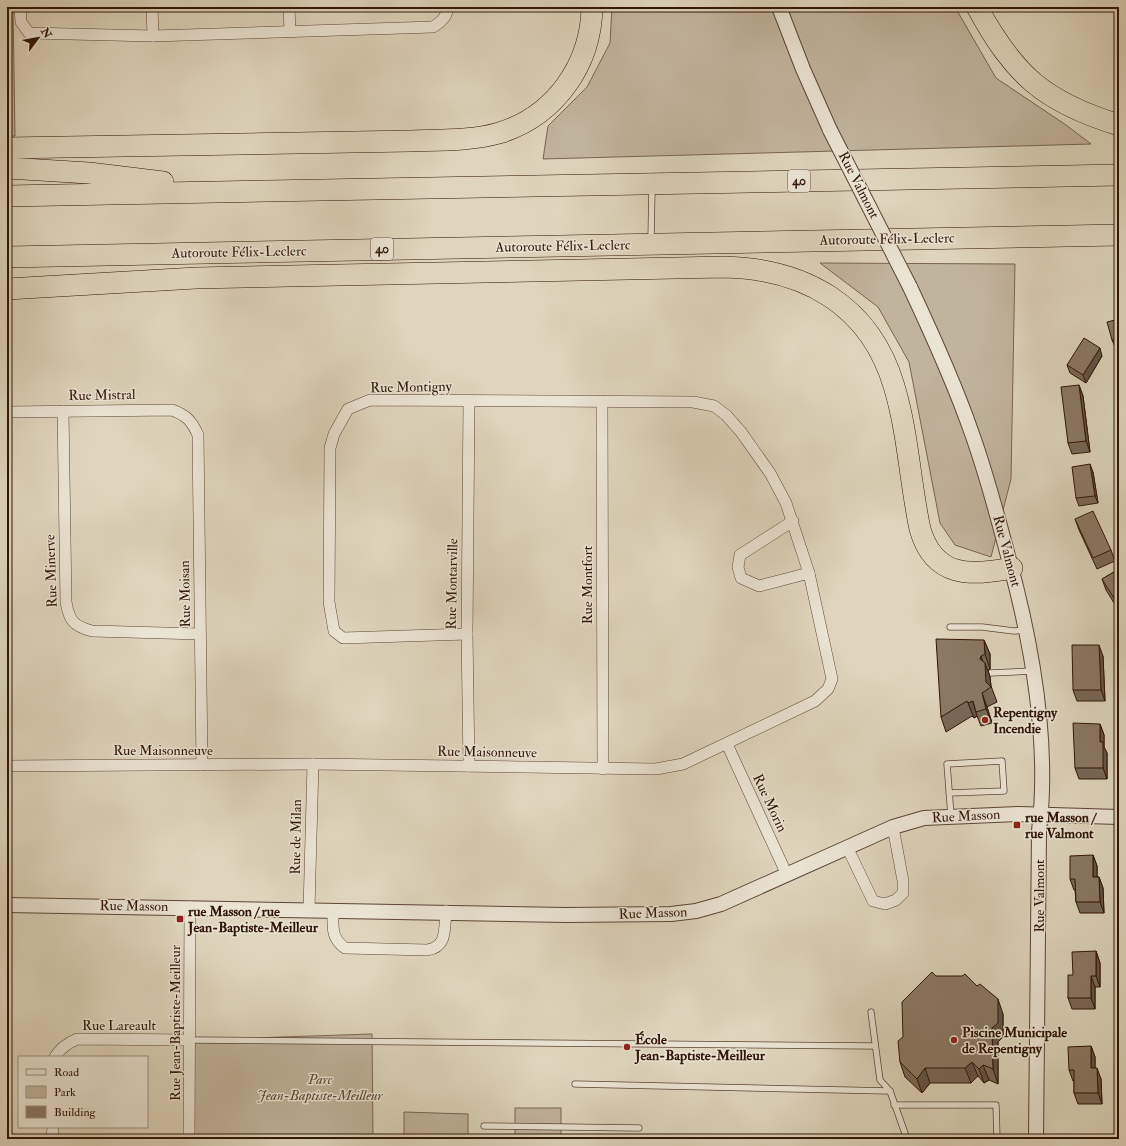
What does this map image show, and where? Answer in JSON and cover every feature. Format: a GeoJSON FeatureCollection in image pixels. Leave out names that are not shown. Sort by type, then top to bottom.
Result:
{"type":"FeatureCollection","features":[{"type":"Feature","properties":{"kind":"highway"},"geometry":{"type":"LineString","coordinates":[[7,148],[410,141],[466,138],[498,133],[520,125],[541,112],[569,83],[575,73],[587,44],[592,20],[592,7]]}},
{"type":"Feature","properties":{"kind":"highway"},"geometry":{"type":"LineString","coordinates":[[977,7],[1003,51],[1016,68],[1033,83],[1068,105],[1119,125]]}},
{"type":"Feature","properties":{"kind":"highway"},"geometry":{"type":"LineString","coordinates":[[7,168],[89,173],[241,192]]}},
{"type":"Feature","properties":{"kind":"highway","name":"40"},"geometry":{"type":"LineString","coordinates":[[7,196],[1119,175]]}},
{"type":"Feature","properties":{"kind":"highway","name":"Autoroute Félix-Leclerc"},"geometry":{"type":"LineString","coordinates":[[7,257],[1119,235]]}},
{"type":"Feature","properties":{"kind":"highway"},"geometry":{"type":"LineString","coordinates":[[7,271],[166,254]]}},
{"type":"Feature","properties":{"kind":"highway"},"geometry":{"type":"LineString","coordinates":[[7,289],[174,279],[724,267],[761,269],[784,274],[814,287],[836,301],[860,323],[880,352],[891,376],[898,398],[920,529],[931,554],[947,567],[960,572],[978,574],[1012,568]]}},
{"type":"Feature","properties":{"kind":"street"},"geometry":{"type":"LineString","coordinates":[[152,7],[153,36]]}},
{"type":"Feature","properties":{"kind":"street"},"geometry":{"type":"LineString","coordinates":[[289,7],[290,32]]}},
{"type":"Feature","properties":{"kind":"street"},"geometry":{"type":"LineString","coordinates":[[20,11],[20,22],[28,33],[153,36],[433,27],[441,22],[447,13],[448,7]]}},
{"type":"Feature","properties":{"kind":"street","name":"Rue Valmont"},"geometry":{"type":"LineString","coordinates":[[779,7],[803,69],[830,130],[910,287],[941,356],[971,430],[995,504],[1012,568],[1034,671],[1042,798],[1039,831],[1036,1139]]}},
{"type":"Feature","properties":{"kind":"street","name":"Rue Montigny"},"geometry":{"type":"LineString","coordinates":[[467,634],[343,638],[334,631],[329,602],[330,448],[334,434],[348,409],[370,400],[693,402]]}},
{"type":"Feature","properties":{"kind":"street","name":"Rue Montarville"},"geometry":{"type":"LineString","coordinates":[[469,401],[467,634],[470,766]]}},
{"type":"Feature","properties":{"kind":"street","name":"Rue Montfort"},"geometry":{"type":"LineString","coordinates":[[602,401],[603,769]]}},
{"type":"Feature","properties":{"kind":"street","name":"Rue Maisonneuve"},"geometry":{"type":"LineString","coordinates":[[7,766],[313,764],[603,769],[670,767],[683,764],[727,744],[814,701],[828,689],[832,679],[830,664],[809,573],[786,503],[770,473],[741,432],[726,415],[714,406],[693,402]]}},
{"type":"Feature","properties":{"kind":"street","name":"Rue Mistral"},"geometry":{"type":"LineString","coordinates":[[7,412],[172,410],[185,415],[193,423]]}},
{"type":"Feature","properties":{"kind":"street","name":"Rue Minerve"},"geometry":{"type":"LineString","coordinates":[[63,411],[66,602],[68,615],[74,624],[92,631],[200,634]]}},
{"type":"Feature","properties":{"kind":"street","name":"Rue Moisan"},"geometry":{"type":"LineString","coordinates":[[193,423],[198,435],[202,765]]}},
{"type":"Feature","properties":{"kind":"street"},"geometry":{"type":"LineString","coordinates":[[793,521],[740,555],[738,567],[741,578],[759,586],[809,573]]}},
{"type":"Feature","properties":{"kind":"street","name":"Rue Morin"},"geometry":{"type":"LineString","coordinates":[[727,744],[787,875]]}},
{"type":"Feature","properties":{"kind":"street","name":"Rue de Milan"},"geometry":{"type":"LineString","coordinates":[[310,909],[313,764]]}},
{"type":"Feature","properties":{"kind":"street","name":"Rue Masson"},"geometry":{"type":"LineString","coordinates":[[7,905],[310,909],[333,911],[573,915],[671,914],[696,911],[720,904],[848,849],[893,827],[924,818],[951,816],[1041,815],[1119,817]]}},
{"type":"Feature","properties":{"kind":"street"},"geometry":{"type":"LineString","coordinates":[[848,849],[873,901],[885,904],[896,900],[903,893],[903,881],[893,827]]}},
{"type":"Feature","properties":{"kind":"street","name":"Rue Jean-Baptiste-Meilleur"},"geometry":{"type":"LineString","coordinates":[[189,1139],[190,907]]}},
{"type":"Feature","properties":{"kind":"street"},"geometry":{"type":"LineString","coordinates":[[333,911],[333,931],[336,942],[345,948],[428,950],[435,949],[440,946],[443,939],[446,912]]}},
{"type":"Feature","properties":{"kind":"street","name":"Rue Lareault"},"geometry":{"type":"LineString","coordinates":[[56,1056],[58,1052],[67,1043],[77,1039],[190,1040]]}},
{"type":"Feature","properties":{"kind":"street"},"geometry":{"type":"LineString","coordinates":[[52,1139],[53,1128]]}},
{"type":"Feature","properties":{"kind":"lane"},"geometry":{"type":"LineString","coordinates":[[651,244],[652,184]]}},
{"type":"Feature","properties":{"kind":"lane"},"geometry":{"type":"LineString","coordinates":[[950,627],[982,627],[1017,631],[1026,630]]}},
{"type":"Feature","properties":{"kind":"lane"},"geometry":{"type":"LineString","coordinates":[[990,673],[1034,671]]}},
{"type":"Feature","properties":{"kind":"lane"},"geometry":{"type":"LineString","coordinates":[[949,793],[1004,791],[1002,761],[948,764],[949,793],[951,816]]}},
{"type":"Feature","properties":{"kind":"lane"},"geometry":{"type":"LineString","coordinates":[[871,1012],[880,1080],[890,1091],[907,1139]]}},
{"type":"Feature","properties":{"kind":"lane"},"geometry":{"type":"LineString","coordinates":[[190,1040],[875,1046]]}},
{"type":"Feature","properties":{"kind":"lane"},"geometry":{"type":"LineString","coordinates":[[575,1084],[890,1091]]}},
{"type":"Feature","properties":{"kind":"lane"},"geometry":{"type":"LineString","coordinates":[[894,1105],[996,1105],[997,1139]]}},
{"type":"Feature","properties":{"kind":"lane"},"geometry":{"type":"LineString","coordinates":[[484,1126],[639,1128]]}},
{"type":"Feature","properties":{"kind":"green space"},"geometry":{"type":"Polygon","coordinates":[[[7,7],[13,7],[15,136],[7,136],[7,7]]]}},
{"type":"Feature","properties":{"kind":"green space"},"geometry":{"type":"Polygon","coordinates":[[[612,7],[955,7],[996,78],[1066,125],[1091,144],[543,159],[548,126],[587,87],[610,43],[612,7]]]}},
{"type":"Feature","properties":{"kind":"green space"},"geometry":{"type":"Polygon","coordinates":[[[820,263],[1015,264],[1011,479],[991,557],[955,545],[940,523],[909,362],[878,307],[820,263]]]}},
{"type":"Feature","properties":{"kind":"green space","name":"Parc Jean-Baptiste-Meilleur"},"geometry":{"type":"Polygon","coordinates":[[[372,1034],[373,1139],[192,1139],[190,1040],[372,1034]]]}},
{"type":"Feature","properties":{"kind":"green space"},"geometry":{"type":"Polygon","coordinates":[[[515,1108],[561,1108],[561,1138],[515,1138],[515,1108]]]}},
{"type":"Feature","properties":{"kind":"green space"},"geometry":{"type":"Polygon","coordinates":[[[404,1112],[468,1114],[468,1139],[404,1139],[404,1112]]]}},
{"type":"Feature","properties":{"kind":"building"},"geometry":{"type":"Polygon","coordinates":[[[1119,319],[1119,338],[1112,340],[1107,322],[1119,319]]]}},
{"type":"Feature","properties":{"kind":"building"},"geometry":{"type":"Polygon","coordinates":[[[1084,338],[1100,348],[1083,375],[1067,365],[1084,338]]]}},
{"type":"Feature","properties":{"kind":"building"},"geometry":{"type":"Polygon","coordinates":[[[1079,385],[1086,441],[1068,443],[1061,387],[1079,385]]]}},
{"type":"Feature","properties":{"kind":"building"},"geometry":{"type":"Polygon","coordinates":[[[1090,464],[1095,496],[1076,498],[1072,467],[1090,464]]]}},
{"type":"Feature","properties":{"kind":"building"},"geometry":{"type":"Polygon","coordinates":[[[1093,511],[1111,550],[1093,558],[1075,519],[1093,511]]]}},
{"type":"Feature","properties":{"kind":"building"},"geometry":{"type":"Polygon","coordinates":[[[1119,569],[1119,606],[1102,579],[1119,569]]]}},
{"type":"Feature","properties":{"kind":"building"},"geometry":{"type":"Polygon","coordinates":[[[936,639],[984,640],[985,654],[981,656],[980,659],[985,663],[986,682],[991,687],[982,693],[986,709],[976,712],[973,701],[968,703],[967,701],[941,717],[936,639]]]}},
{"type":"Feature","properties":{"kind":"building"},"geometry":{"type":"Polygon","coordinates":[[[1072,645],[1099,645],[1101,690],[1073,690],[1072,645]]]}},
{"type":"Feature","properties":{"kind":"building"},"geometry":{"type":"Polygon","coordinates":[[[1073,723],[1100,724],[1100,742],[1103,742],[1103,768],[1075,768],[1073,723]]]}},
{"type":"Feature","properties":{"kind":"building"},"geometry":{"type":"Polygon","coordinates":[[[1093,855],[1093,877],[1099,877],[1100,902],[1076,902],[1075,879],[1070,879],[1070,856],[1093,855]]]}},
{"type":"Feature","properties":{"kind":"building"},"geometry":{"type":"Polygon","coordinates":[[[1096,951],[1096,976],[1091,976],[1091,998],[1068,998],[1068,975],[1073,975],[1072,952],[1096,951]]]}},
{"type":"Feature","properties":{"kind":"building","name":"Piscine Municipale de Repentigny"},"geometry":{"type":"Polygon","coordinates":[[[932,972],[936,976],[962,976],[965,974],[977,986],[980,984],[998,999],[998,1023],[992,1028],[993,1069],[983,1065],[979,1069],[972,1062],[965,1068],[925,1068],[917,1079],[900,1062],[898,1041],[903,1037],[902,1002],[932,972]]]}},
{"type":"Feature","properties":{"kind":"building"},"geometry":{"type":"Polygon","coordinates":[[[1091,1046],[1091,1068],[1097,1068],[1098,1093],[1074,1093],[1074,1070],[1069,1070],[1068,1047],[1091,1046]]]}},
{"type":"Feature","properties":{"kind":"place","name":"Repentigny Incendie"},"geometry":{"type":"Point","coordinates":[985,720]}},
{"type":"Feature","properties":{"kind":"place","name":"rue Masson / rue Valmont"},"geometry":{"type":"Point","coordinates":[1017,825]}},
{"type":"Feature","properties":{"kind":"place","name":"rue Masson / rue Jean-Baptiste-Meilleur"},"geometry":{"type":"Point","coordinates":[180,919]}},
{"type":"Feature","properties":{"kind":"place","name":"Piscine Municipale de Repentigny"},"geometry":{"type":"Point","coordinates":[954,1040]}},
{"type":"Feature","properties":{"kind":"place","name":"École Jean-Baptiste-Meilleur"},"geometry":{"type":"Point","coordinates":[627,1047]}}]}
